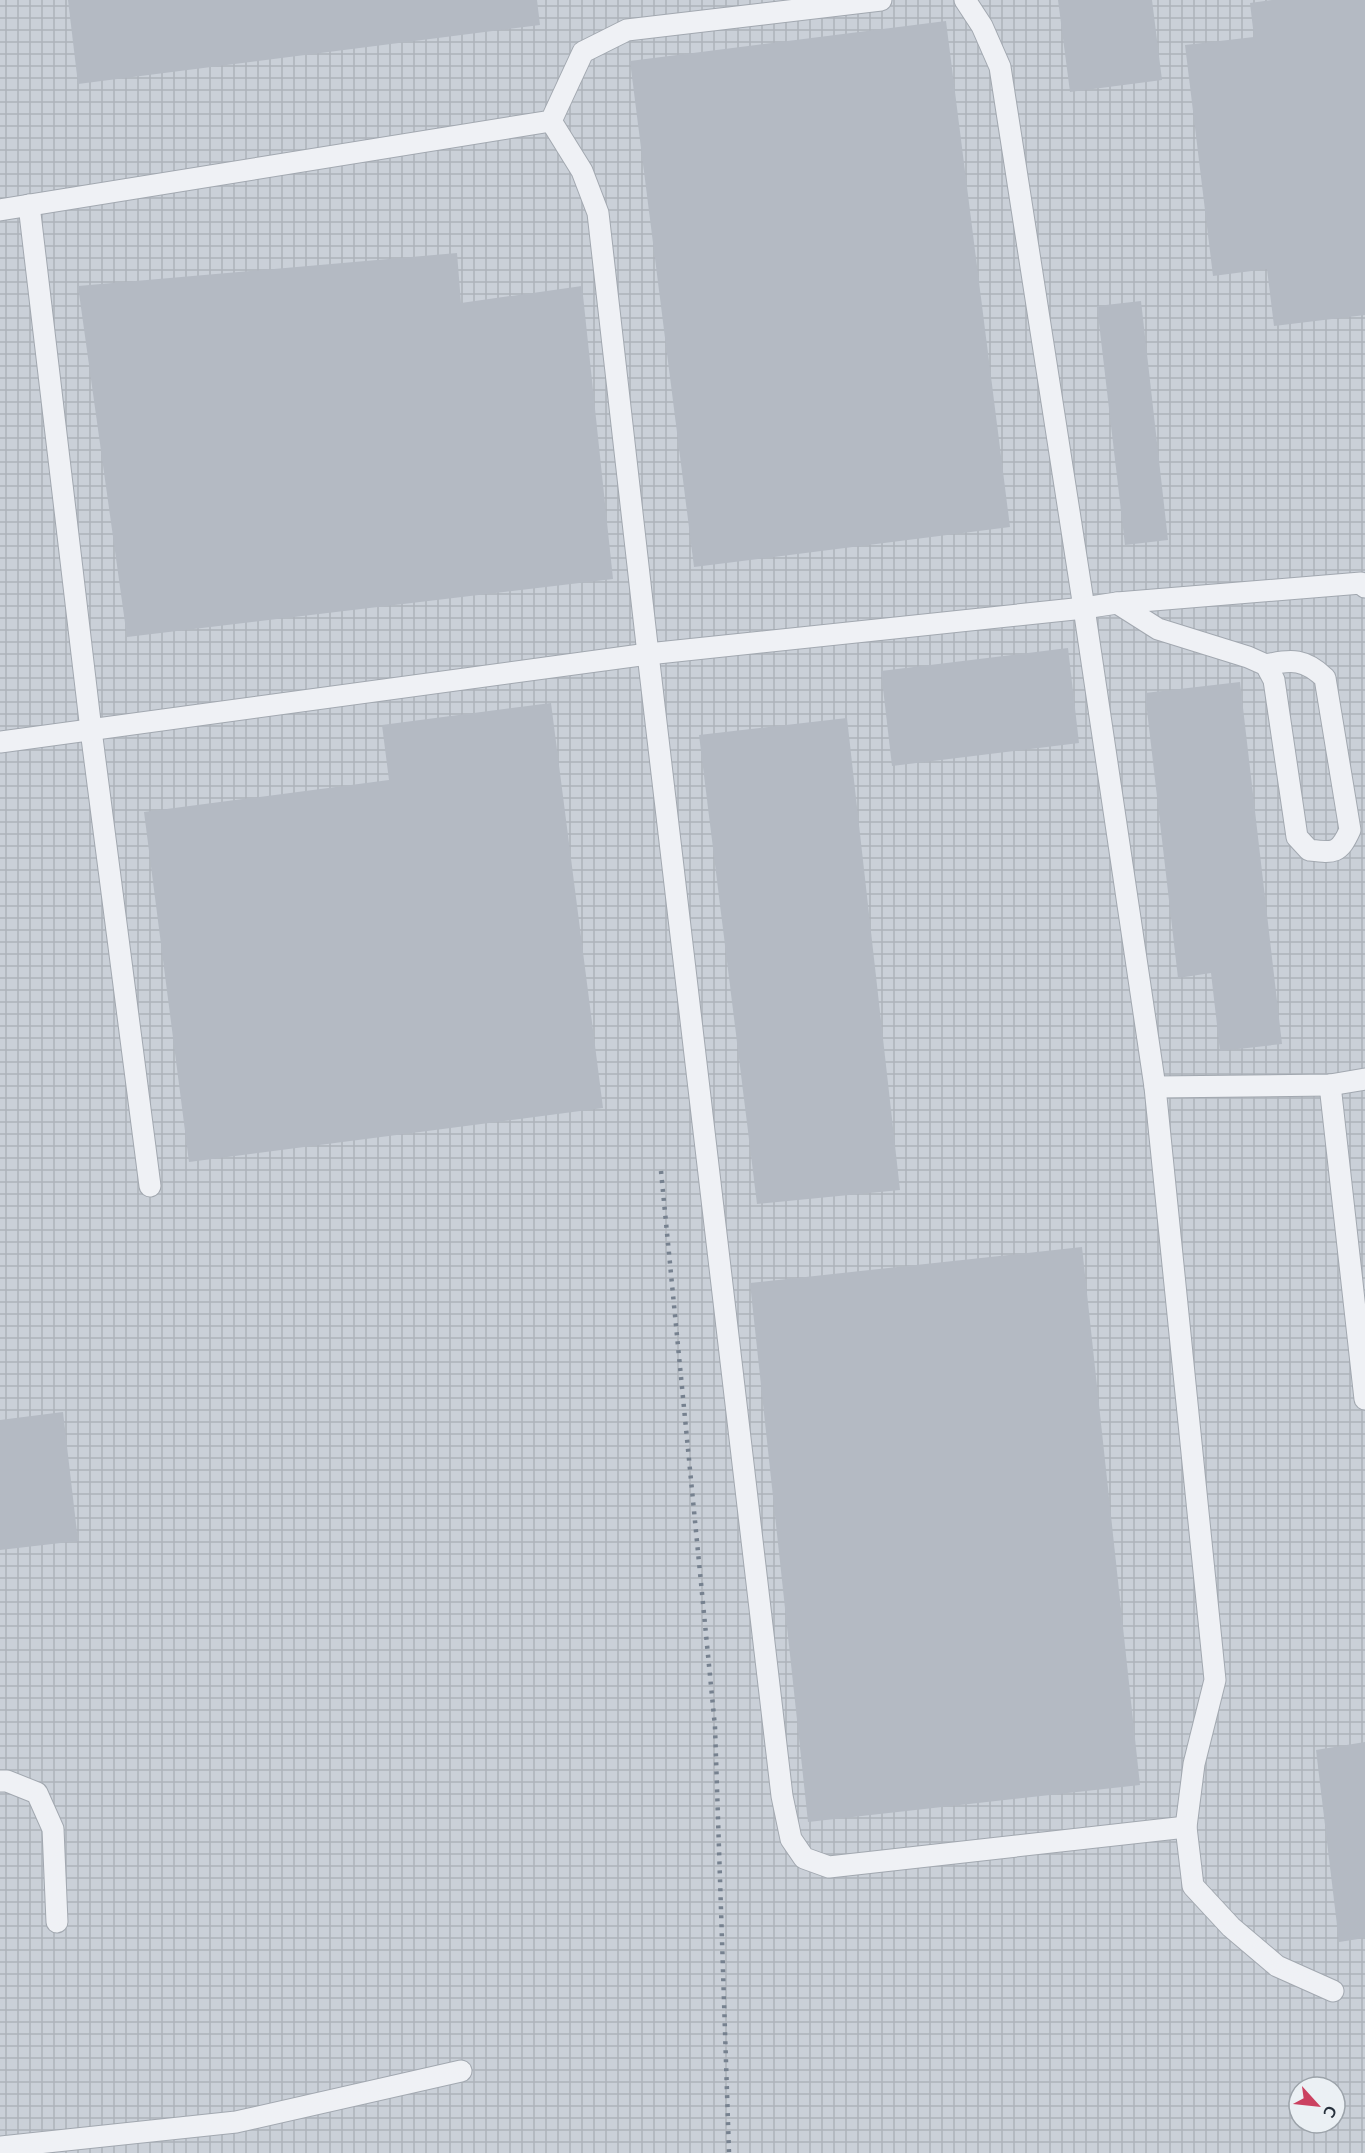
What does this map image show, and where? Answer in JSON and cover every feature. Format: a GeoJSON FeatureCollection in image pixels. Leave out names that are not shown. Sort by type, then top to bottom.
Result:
{"type":"FeatureCollection","features":[{"type":"Feature","properties":{"kind":"lane"},"geometry":{"type":"LineString","coordinates":[[551,121],[583,52],[627,30],[881,0]]}},
{"type":"Feature","properties":{"kind":"lane"},"geometry":{"type":"LineString","coordinates":[[966,0],[982,26],[1000,67],[1084,608],[1155,1088],[1215,1680],[1194,1764],[1186,1827],[1192,1886],[1231,1927],[1277,1966],[1334,1991]]}},
{"type":"Feature","properties":{"kind":"lane"},"geometry":{"type":"LineString","coordinates":[[0,210],[551,121]]}},
{"type":"Feature","properties":{"kind":"lane"},"geometry":{"type":"LineString","coordinates":[[551,121],[582,171],[598,213],[782,1796],[791,1839],[804,1858],[829,1868],[1186,1827]]}},
{"type":"Feature","properties":{"kind":"lane"},"geometry":{"type":"LineString","coordinates":[[28,206],[91,730],[150,1186]]}},
{"type":"Feature","properties":{"kind":"lane"},"geometry":{"type":"LineString","coordinates":[[0,742],[648,654],[1117,603],[1364,583]]}},
{"type":"Feature","properties":{"kind":"lane"},"geometry":{"type":"LineString","coordinates":[[1117,603],[1158,629],[1248,657],[1266,665],[1289,660],[1314,668],[1325,678],[1350,830],[1343,845],[1330,853],[1309,850],[1297,837],[1274,680],[1266,665]]}},
{"type":"Feature","properties":{"kind":"lane"},"geometry":{"type":"LineString","coordinates":[[1155,1088],[1330,1084],[1365,1079]]}},
{"type":"Feature","properties":{"kind":"lane"},"geometry":{"type":"LineString","coordinates":[[1330,1084],[1365,1399]]}},
{"type":"Feature","properties":{"kind":"lane"},"geometry":{"type":"LineString","coordinates":[[0,1781],[7,1781],[37,1793],[53,1830],[57,1922]]}},
{"type":"Feature","properties":{"kind":"lane"},"geometry":{"type":"LineString","coordinates":[[0,2147],[237,2122],[461,2071]]}},
{"type":"Feature","properties":{"kind":"shaded area"},"geometry":{"type":"Polygon","coordinates":[[[0,0],[1365,0],[1365,2153],[0,2153],[0,0]]]}},
{"type":"Feature","properties":{"kind":"building"},"geometry":{"type":"Polygon","coordinates":[[[68,0],[537,0],[540,25],[78,84],[68,0]]]}},
{"type":"Feature","properties":{"kind":"building"},"geometry":{"type":"Polygon","coordinates":[[[1058,0],[1152,0],[1162,80],[1070,92],[1058,0]]]}},
{"type":"Feature","properties":{"kind":"building"},"geometry":{"type":"Polygon","coordinates":[[[1272,0],[1365,0],[1365,315],[1274,326],[1267,269],[1213,276],[1185,45],[1254,37],[1250,3],[1272,0]]]}},
{"type":"Feature","properties":{"kind":"building"},"geometry":{"type":"Polygon","coordinates":[[[946,21],[1010,527],[694,567],[630,61],[946,21]]]}},
{"type":"Feature","properties":{"kind":"building"},"geometry":{"type":"Polygon","coordinates":[[[457,253],[461,303],[582,286],[613,579],[127,637],[78,286],[457,253]]]}},
{"type":"Feature","properties":{"kind":"building"},"geometry":{"type":"Polygon","coordinates":[[[1141,301],[1168,540],[1125,545],[1097,306],[1141,301]]]}},
{"type":"Feature","properties":{"kind":"building"},"geometry":{"type":"Polygon","coordinates":[[[1068,648],[1079,743],[892,766],[881,671],[1068,648]]]}},
{"type":"Feature","properties":{"kind":"building"},"geometry":{"type":"Polygon","coordinates":[[[1240,682],[1282,1044],[1220,1051],[1211,973],[1178,978],[1145,693],[1240,682]]]}},
{"type":"Feature","properties":{"kind":"building"},"geometry":{"type":"Polygon","coordinates":[[[551,703],[603,1108],[189,1162],[144,812],[389,780],[382,725],[551,703]]]}},
{"type":"Feature","properties":{"kind":"building"},"geometry":{"type":"Polygon","coordinates":[[[847,718],[900,1190],[757,1204],[699,735],[847,718]]]}},
{"type":"Feature","properties":{"kind":"building"},"geometry":{"type":"Polygon","coordinates":[[[1082,1247],[1140,1785],[808,1822],[750,1283],[1082,1247]]]}},
{"type":"Feature","properties":{"kind":"building"},"geometry":{"type":"Polygon","coordinates":[[[63,1412],[78,1541],[0,1550],[0,1420],[63,1412]]]}},
{"type":"Feature","properties":{"kind":"building"},"geometry":{"type":"Polygon","coordinates":[[[1365,1742],[1365,1938],[1339,1942],[1316,1750],[1365,1742]]]}},
{"type":"Feature","properties":{"kind":"railway"},"geometry":{"type":"LineString","coordinates":[[661,1171],[715,1727],[729,2153]]}}]}
